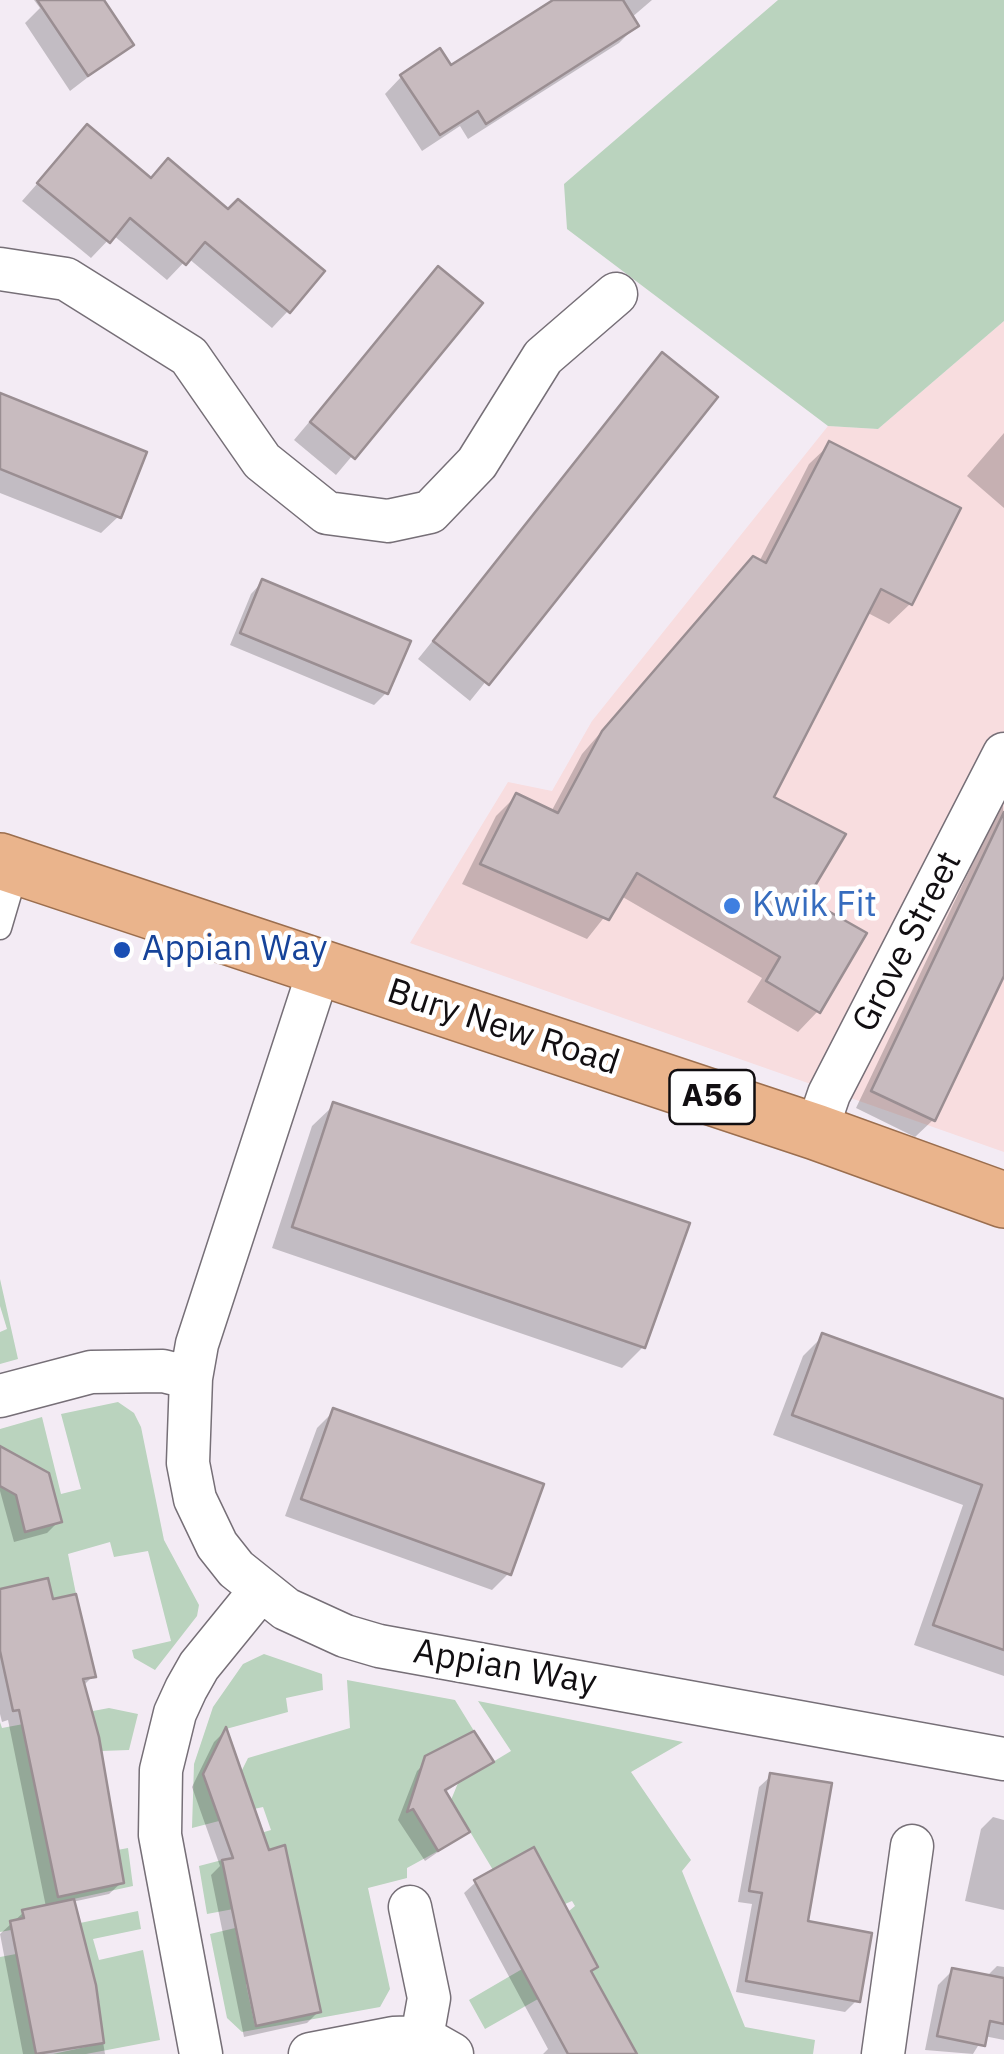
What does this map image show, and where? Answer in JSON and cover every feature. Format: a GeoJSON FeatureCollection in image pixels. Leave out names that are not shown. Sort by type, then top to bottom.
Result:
{"type":"FeatureCollection","features":[{"type":"Feature","properties":{"kind":"highway","name":"Bury New Road"},"geometry":{"type":"LineString","coordinates":[[9,864],[816,1132],[1004,1200]]}},
{"type":"Feature","properties":{"kind":"street"},"geometry":{"type":"LineString","coordinates":[[0,269],[66,280],[188,356],[262,461],[328,512],[388,520],[430,512],[477,463],[544,357],[616,294]]}},
{"type":"Feature","properties":{"kind":"street","name":"Grove Street"},"geometry":{"type":"LineString","coordinates":[[816,1132],[830,1094],[1004,754]]}},
{"type":"Feature","properties":{"kind":"street","name":"Appian Way"},"geometry":{"type":"LineString","coordinates":[[320,967],[197,1344],[190,1378],[188,1463],[195,1500],[217,1546],[260,1591],[319,1625],[379,1646],[1004,1759]]}},
{"type":"Feature","properties":{"kind":"street"},"geometry":{"type":"LineString","coordinates":[[0,1396],[91,1372],[163,1371],[190,1378]]}},
{"type":"Feature","properties":{"kind":"street"},"geometry":{"type":"LineString","coordinates":[[201,2054],[160,1836],[161,1770],[174,1713],[186,1689],[260,1591]]}},
{"type":"Feature","properties":{"kind":"street"},"geometry":{"type":"LineString","coordinates":[[883,2054],[912,1846]]}},
{"type":"Feature","properties":{"kind":"street"},"geometry":{"type":"LineString","coordinates":[[310,2054],[393,2038],[437,2046],[410,1907]]}},
{"type":"Feature","properties":{"kind":"lane"},"geometry":{"type":"LineString","coordinates":[[0,928],[9,864]]}},
{"type":"Feature","properties":{"kind":"shaded area"},"geometry":{"type":"Polygon","coordinates":[[[1004,321],[1004,1152],[410,943],[508,782],[552,791],[592,721],[828,426],[878,429],[1004,321]]]}},
{"type":"Feature","properties":{"kind":"green space"},"geometry":{"type":"Polygon","coordinates":[[[778,0],[1004,0],[1004,321],[878,429],[828,426],[567,229],[564,184],[778,0]]]}},
{"type":"Feature","properties":{"kind":"green space"},"geometry":{"type":"Polygon","coordinates":[[[0,1279],[18,1359],[0,1364],[0,1332],[7,1329],[0,1306],[0,1279]]]}},
{"type":"Feature","properties":{"kind":"green space"},"geometry":{"type":"Polygon","coordinates":[[[118,1402],[134,1413],[141,1427],[164,1540],[199,1605],[197,1616],[155,1670],[134,1658],[132,1650],[171,1641],[148,1551],[114,1557],[110,1542],[68,1554],[76,1594],[53,1599],[48,1578],[0,1589],[0,1486],[62,1521],[49,1473],[0,1447],[0,1429],[42,1417],[61,1494],[81,1489],[61,1414],[118,1402]]]}},
{"type":"Feature","properties":{"kind":"green space"},"geometry":{"type":"Polygon","coordinates":[[[264,1654],[322,1674],[323,1690],[286,1698],[288,1712],[226,1729],[203,1774],[219,1821],[192,1828],[194,1764],[213,1707],[243,1664],[264,1654]]]}},
{"type":"Feature","properties":{"kind":"green space"},"geometry":{"type":"Polygon","coordinates":[[[347,1680],[455,1700],[474,1731],[428,1756],[412,1806],[438,1851],[407,1868],[407,1878],[368,1888],[390,1989],[380,2007],[242,2032],[227,2018],[210,1934],[235,1928],[244,1970],[309,1957],[300,1917],[276,1901],[207,1914],[199,1866],[222,1860],[230,1902],[294,1888],[285,1846],[259,1852],[254,1835],[271,1830],[263,1807],[254,1809],[241,1772],[248,1758],[350,1728],[347,1680]],[[311,1970],[246,1984],[255,2026],[321,2012],[311,1970]]]}},
{"type":"Feature","properties":{"kind":"green space"},"geometry":{"type":"Polygon","coordinates":[[[478,1701],[683,1742],[631,1772],[691,1860],[682,1871],[745,2027],[815,2040],[813,2054],[637,2054],[612,2010],[570,1982],[598,1966],[569,1911],[575,1906],[572,1901],[565,1904],[534,1848],[493,1870],[451,1800],[458,1783],[511,1751],[478,1701]]]}},
{"type":"Feature","properties":{"kind":"green space"},"geometry":{"type":"Polygon","coordinates":[[[109,1708],[138,1714],[129,1750],[101,1751],[58,1896],[124,1883],[120,1866],[107,1852],[128,1848],[133,1886],[23,1910],[24,1918],[10,1921],[11,1930],[0,1932],[0,1722],[2,1728],[109,1708]]]}},
{"type":"Feature","properties":{"kind":"green space"},"geometry":{"type":"Polygon","coordinates":[[[138,1911],[141,1929],[93,1939],[99,1960],[143,1950],[160,2040],[86,2054],[53,2054],[104,2043],[101,2025],[87,2009],[100,2006],[98,1997],[88,1998],[78,1954],[88,1952],[80,1923],[138,1911]]]}},
{"type":"Feature","properties":{"kind":"green space"},"geometry":{"type":"Polygon","coordinates":[[[16,1954],[36,2054],[0,2054],[0,1957],[16,1954]]]}},
{"type":"Feature","properties":{"kind":"green space"},"geometry":{"type":"Polygon","coordinates":[[[529,1965],[538,1980],[531,1985],[538,1999],[485,2029],[469,2000],[529,1965]]]}},
{"type":"Feature","properties":{"kind":"building"},"geometry":{"type":"Polygon","coordinates":[[[37,0],[104,0],[134,45],[88,76],[37,0]]]}},
{"type":"Feature","properties":{"kind":"building"},"geometry":{"type":"Polygon","coordinates":[[[553,0],[623,0],[639,26],[486,124],[478,111],[440,135],[400,75],[440,48],[451,65],[553,0]]]}},
{"type":"Feature","properties":{"kind":"building"},"geometry":{"type":"Polygon","coordinates":[[[87,124],[151,178],[168,158],[228,209],[238,199],[325,271],[290,313],[205,242],[186,265],[130,218],[110,243],[37,183],[87,124]]]}},
{"type":"Feature","properties":{"kind":"building"},"geometry":{"type":"Polygon","coordinates":[[[438,266],[483,303],[355,459],[310,422],[438,266]]]}},
{"type":"Feature","properties":{"kind":"building"},"geometry":{"type":"Polygon","coordinates":[[[662,352],[718,397],[489,685],[433,641],[662,352]]]}},
{"type":"Feature","properties":{"kind":"building"},"geometry":{"type":"Polygon","coordinates":[[[0,393],[147,452],[121,518],[0,469],[0,393]]]}},
{"type":"Feature","properties":{"kind":"building"},"geometry":{"type":"Polygon","coordinates":[[[829,441],[961,508],[912,605],[881,589],[774,797],[846,834],[807,899],[867,933],[820,1013],[766,981],[780,957],[637,873],[609,920],[480,864],[516,793],[558,813],[602,731],[753,556],[766,563],[829,441]]]}},
{"type":"Feature","properties":{"kind":"building"},"geometry":{"type":"Polygon","coordinates":[[[262,579],[411,641],[388,694],[240,633],[262,579]]]}},
{"type":"Feature","properties":{"kind":"building"},"geometry":{"type":"Polygon","coordinates":[[[1004,812],[1004,976],[935,1121],[871,1091],[1004,812]]]}},
{"type":"Feature","properties":{"kind":"building"},"geometry":{"type":"Polygon","coordinates":[[[333,1102],[690,1223],[645,1348],[292,1227],[333,1102]]]}},
{"type":"Feature","properties":{"kind":"building"},"geometry":{"type":"Polygon","coordinates":[[[822,1333],[1004,1399],[1004,1650],[933,1625],[982,1485],[792,1415],[822,1333]]]}},
{"type":"Feature","properties":{"kind":"building"},"geometry":{"type":"Polygon","coordinates":[[[333,1408],[544,1484],[511,1575],[301,1499],[333,1408]]]}},
{"type":"Feature","properties":{"kind":"building"},"geometry":{"type":"Polygon","coordinates":[[[0,1446],[49,1473],[62,1522],[25,1532],[16,1495],[0,1486],[0,1446]]]}},
{"type":"Feature","properties":{"kind":"building"},"geometry":{"type":"Polygon","coordinates":[[[48,1578],[53,1599],[76,1594],[96,1677],[83,1679],[99,1737],[124,1883],[58,1897],[19,1710],[13,1711],[0,1651],[0,1589],[48,1578]]]}},
{"type":"Feature","properties":{"kind":"building"},"geometry":{"type":"Polygon","coordinates":[[[226,1727],[269,1850],[285,1845],[321,2012],[256,2026],[222,1860],[233,1858],[203,1774],[226,1727]]]}},
{"type":"Feature","properties":{"kind":"building"},"geometry":{"type":"Polygon","coordinates":[[[474,1731],[494,1762],[445,1790],[470,1832],[438,1851],[413,1809],[407,1812],[425,1756],[474,1731]]]}},
{"type":"Feature","properties":{"kind":"building"},"geometry":{"type":"Polygon","coordinates":[[[770,1773],[832,1783],[808,1921],[872,1933],[860,2002],[746,1981],[762,1893],[749,1891],[770,1773]]]}},
{"type":"Feature","properties":{"kind":"building"},"geometry":{"type":"Polygon","coordinates":[[[534,1847],[598,1967],[591,1971],[637,2054],[568,2054],[474,1880],[534,1847]]]}},
{"type":"Feature","properties":{"kind":"building"},"geometry":{"type":"Polygon","coordinates":[[[74,1899],[96,1985],[104,2043],[36,2054],[10,1921],[24,1918],[22,1910],[74,1899]]]}},
{"type":"Feature","properties":{"kind":"building"},"geometry":{"type":"Polygon","coordinates":[[[952,1968],[1004,1978],[1004,2024],[990,2021],[985,2046],[937,2036],[952,1968]]]}},
{"type":"Feature","properties":{"kind":"place","name":"Kwik Fit"},"geometry":{"type":"Point","coordinates":[732,906]}},
{"type":"Feature","properties":{"kind":"place","name":"Appian Way"},"geometry":{"type":"Point","coordinates":[122,950]}}]}
